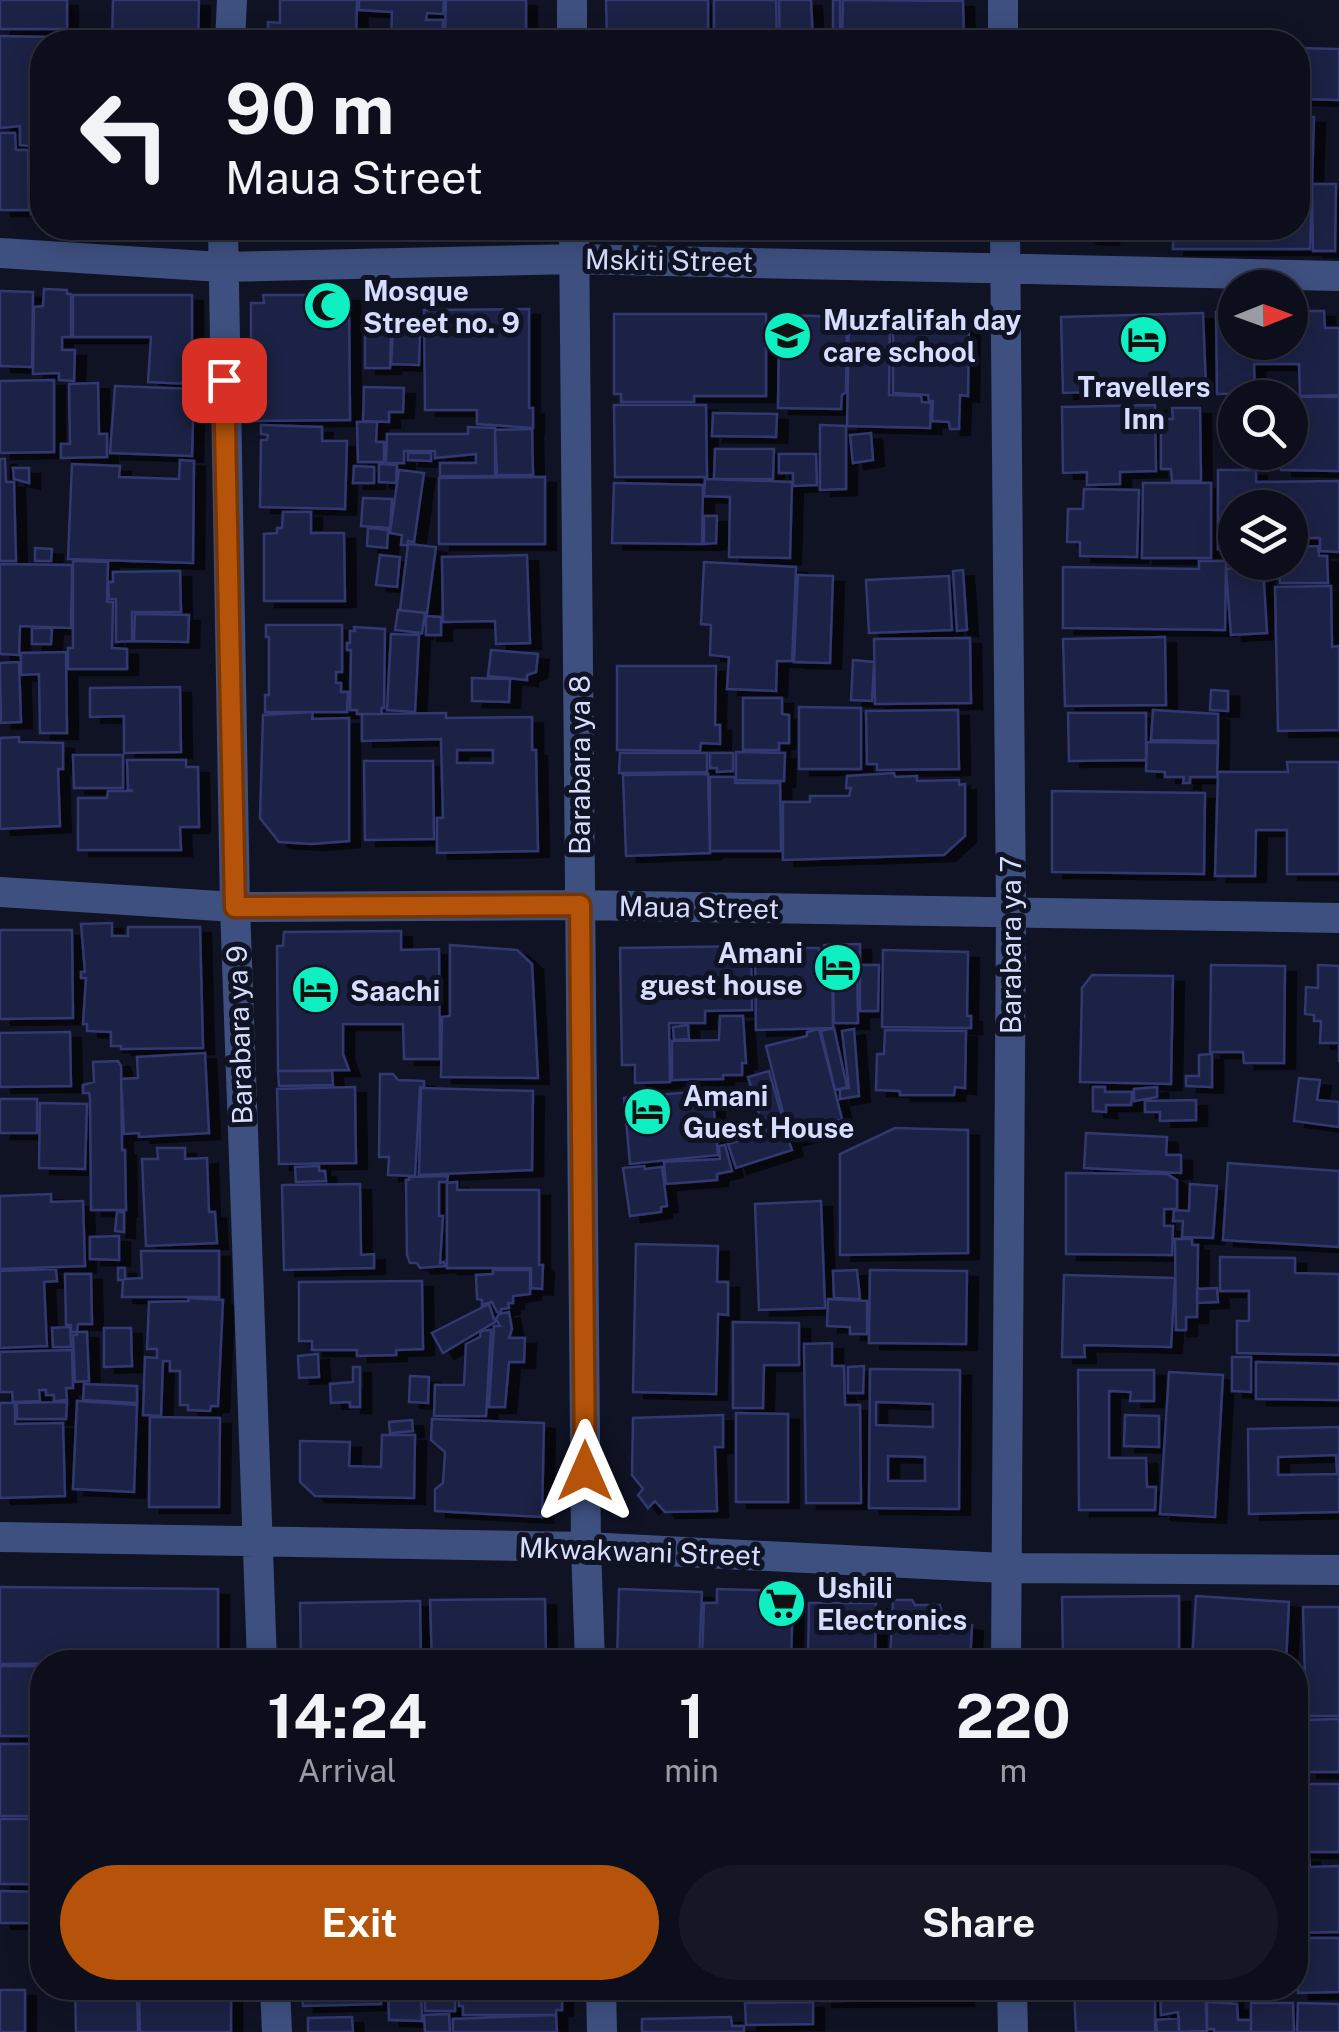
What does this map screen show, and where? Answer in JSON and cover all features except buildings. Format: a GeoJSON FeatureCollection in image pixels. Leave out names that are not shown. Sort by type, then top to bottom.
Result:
{"type":"FeatureCollection","features":[{"type":"Feature","properties":{"kind":"street"},"geometry":{"type":"LineString","coordinates":[[231,30],[232,0]]}},
{"type":"Feature","properties":{"kind":"street"},"geometry":{"type":"LineString","coordinates":[[572,0],[572,30]]}},
{"type":"Feature","properties":{"kind":"street"},"geometry":{"type":"LineString","coordinates":[[1003,0],[1003,30]]}},
{"type":"Feature","properties":{"kind":"street","name":"Barabara ya 9"},"geometry":{"type":"LineString","coordinates":[[222,240],[235,907],[262,1650]]}},
{"type":"Feature","properties":{"kind":"street","name":"Barabara ya 8"},"geometry":{"type":"LineString","coordinates":[[574,240],[590,1650]]}},
{"type":"Feature","properties":{"kind":"street","name":"Barabara ya 7"},"geometry":{"type":"LineString","coordinates":[[1005,240],[1011,911],[1006,1650]]}},
{"type":"Feature","properties":{"kind":"street","name":"Mskiti Street"},"geometry":{"type":"LineString","coordinates":[[0,252],[221,267],[575,258],[1339,276]]}},
{"type":"Feature","properties":{"kind":"street","name":"Maua Street"},"geometry":{"type":"LineString","coordinates":[[0,892],[235,907],[580,905],[1339,918]]}},
{"type":"Feature","properties":{"kind":"street","name":"Mkwakwani Street"},"geometry":{"type":"LineString","coordinates":[[0,1538],[586,1546],[1004,1568],[1339,1570]]}},
{"type":"Feature","properties":{"kind":"street"},"geometry":{"type":"LineString","coordinates":[[276,2000],[277,2032]]}},
{"type":"Feature","properties":{"kind":"street"},"geometry":{"type":"LineString","coordinates":[[601,2000],[602,2032]]}},
{"type":"Feature","properties":{"kind":"street"},"geometry":{"type":"LineString","coordinates":[[1012,2000],[1013,2032]]}},
{"type":"Feature","properties":{"kind":"place","name":"Mosque Street no. 9"},"geometry":{"type":"Point","coordinates":[328,306]}},
{"type":"Feature","properties":{"kind":"place","name":"Muzfalifah day care school"},"geometry":{"type":"Point","coordinates":[788,335]}},
{"type":"Feature","properties":{"kind":"place","name":"Travellers Inn"},"geometry":{"type":"Point","coordinates":[1144,339]}},
{"type":"Feature","properties":{"kind":"place","name":"Amani guest house"},"geometry":{"type":"Point","coordinates":[838,968]}},
{"type":"Feature","properties":{"kind":"place","name":"Saachi"},"geometry":{"type":"Point","coordinates":[315,990]}},
{"type":"Feature","properties":{"kind":"place","name":"Amani Guest House"},"geometry":{"type":"Point","coordinates":[648,1111]}},
{"type":"Feature","properties":{"kind":"place","name":"Ushili Electronics"},"geometry":{"type":"Point","coordinates":[782,1603]}},
{"type":"Feature","properties":{"kind":"route"},"geometry":{"type":"LineString","coordinates":[[224,380],[235,907],[580,905],[585,1471]]}}]}
